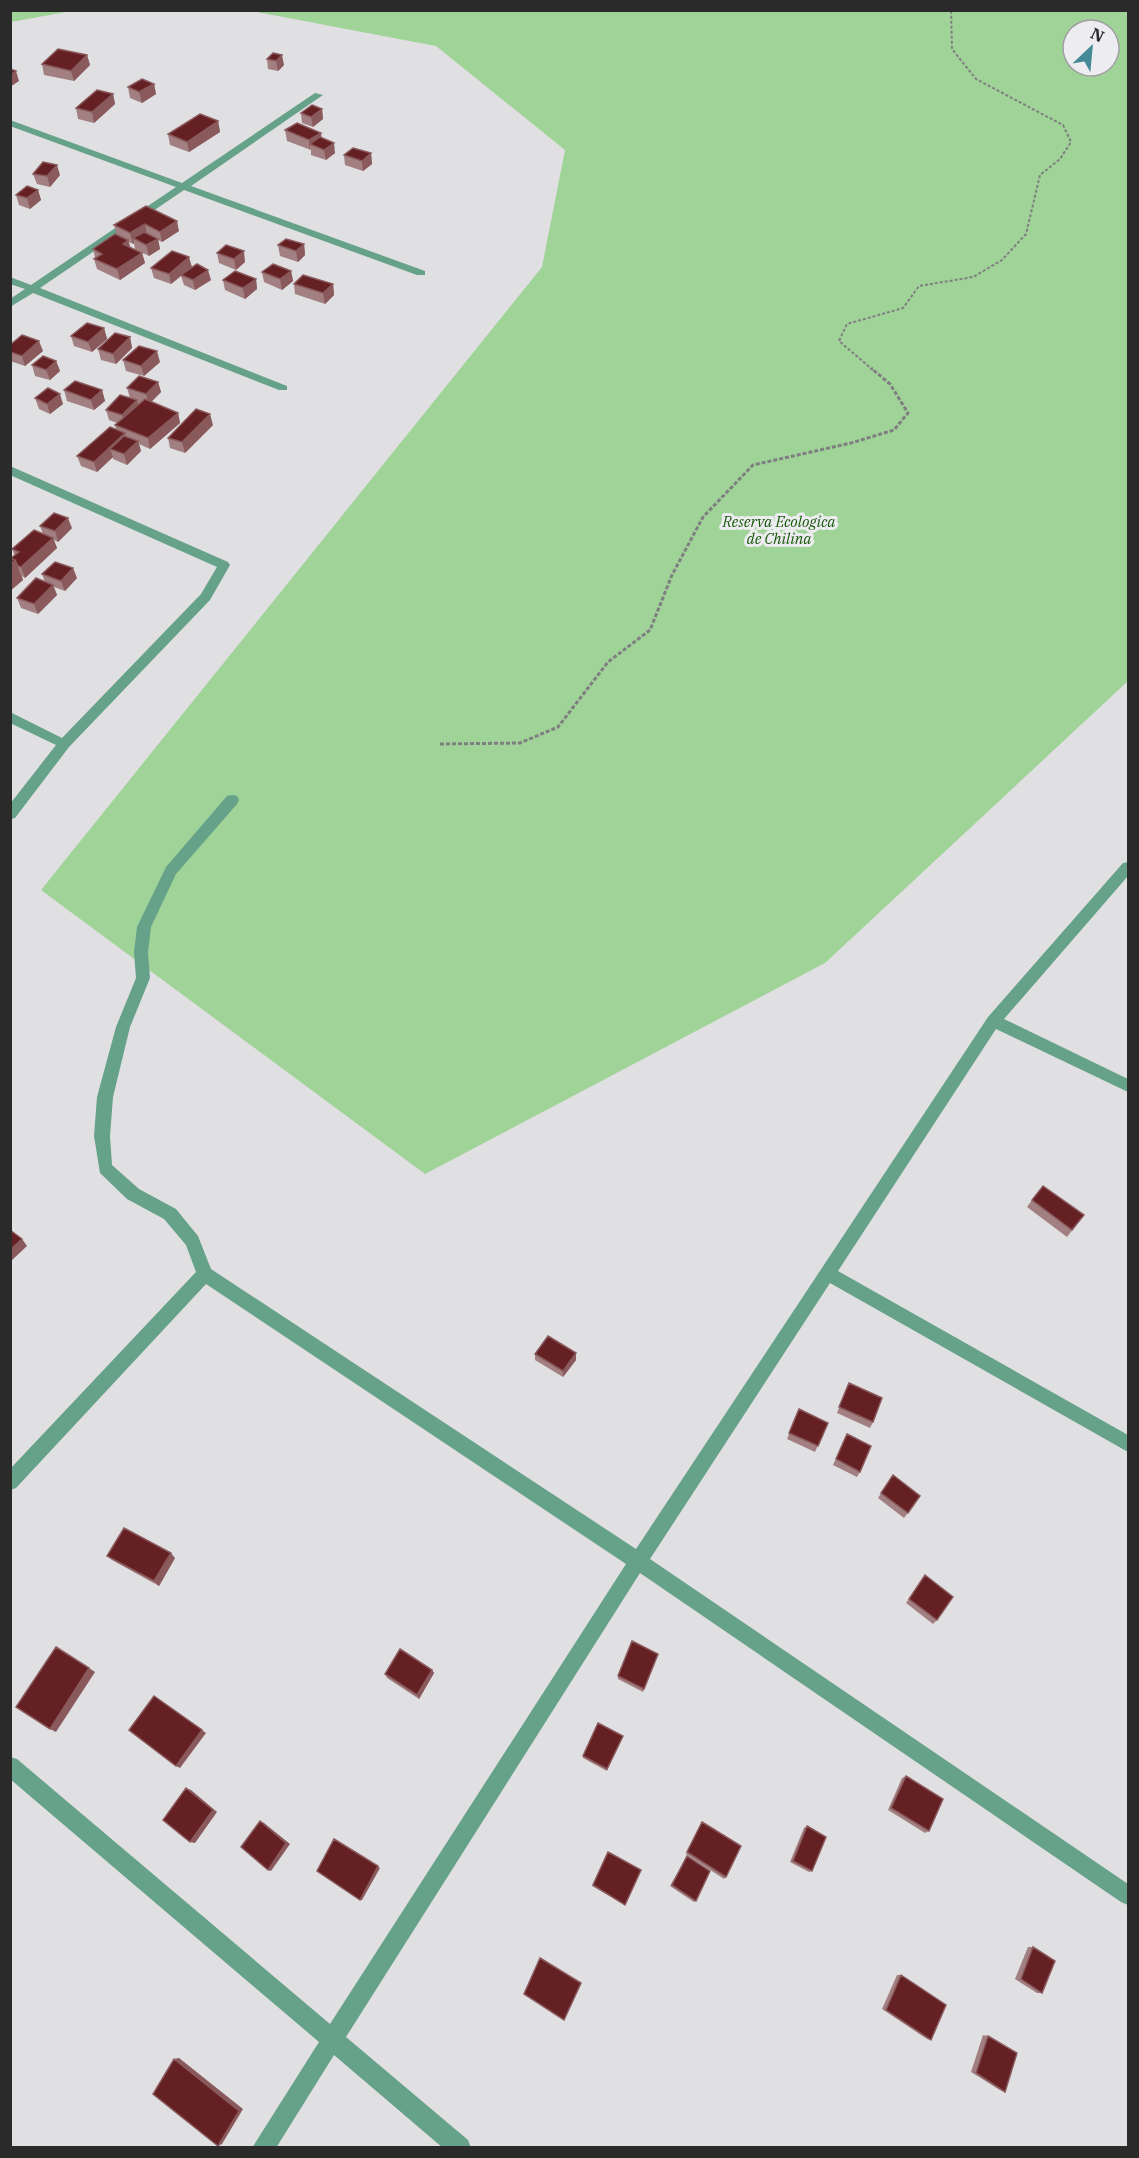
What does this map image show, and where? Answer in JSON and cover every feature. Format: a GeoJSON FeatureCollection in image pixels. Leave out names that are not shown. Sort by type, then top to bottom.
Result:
{"type":"FeatureCollection","features":[{"type":"Feature","properties":{"kind":"street"},"geometry":{"type":"LineString","coordinates":[[10,303],[318,94]]}},
{"type":"Feature","properties":{"kind":"street"},"geometry":{"type":"LineString","coordinates":[[10,123],[421,273]]}},
{"type":"Feature","properties":{"kind":"street"},"geometry":{"type":"LineString","coordinates":[[10,280],[283,388]]}},
{"type":"Feature","properties":{"kind":"street"},"geometry":{"type":"LineString","coordinates":[[10,470],[224,565],[206,597],[64,744],[10,814]]}},
{"type":"Feature","properties":{"kind":"street"},"geometry":{"type":"LineString","coordinates":[[10,717],[64,744]]}},
{"type":"Feature","properties":{"kind":"street"},"geometry":{"type":"LineString","coordinates":[[232,800],[171,871],[144,927],[143,978],[123,1027],[105,1097],[102,1136],[105,1168],[133,1194],[170,1214],[192,1241],[205,1274],[638,1561],[1128,1895]]}},
{"type":"Feature","properties":{"kind":"street"},"geometry":{"type":"LineString","coordinates":[[262,2148],[638,1561],[829,1274],[993,1021],[1128,867]]}},
{"type":"Feature","properties":{"kind":"street"},"geometry":{"type":"LineString","coordinates":[[993,1021],[1128,1086]]}},
{"type":"Feature","properties":{"kind":"street"},"geometry":{"type":"LineString","coordinates":[[10,1482],[205,1274]]}},
{"type":"Feature","properties":{"kind":"street"},"geometry":{"type":"LineString","coordinates":[[829,1274],[1128,1444]]}},
{"type":"Feature","properties":{"kind":"street"},"geometry":{"type":"LineString","coordinates":[[10,1766],[460,2148]]}},
{"type":"Feature","properties":{"kind":"path"},"geometry":{"type":"LineString","coordinates":[[440,744],[520,743],[558,727],[608,662],[650,630],[672,575],[703,517],[753,465],[851,443],[894,430],[908,413],[890,384],[839,341],[847,324],[903,308],[919,286],[973,277],[1002,260],[1026,234],[1040,175],[1060,159],[1071,142],[1063,125],[976,78],[952,49],[951,10]]}},
{"type":"Feature","properties":{"kind":"green space"},"geometry":{"type":"Polygon","coordinates":[[[11,10],[72,10],[72,11],[11,22],[11,10]]]}},
{"type":"Feature","properties":{"kind":"green space","name":"Reserva Ecologica de Chilina"},"geometry":{"type":"Polygon","coordinates":[[[251,11],[1128,11],[1128,681],[825,963],[425,1174],[41,890],[542,267],[565,150],[436,46],[251,11]]]}},
{"type":"Feature","properties":{"kind":"building"},"geometry":{"type":"Polygon","coordinates":[[[58,49],[87,55],[71,71],[42,64],[58,49]]]}},
{"type":"Feature","properties":{"kind":"building"},"geometry":{"type":"Polygon","coordinates":[[[273,53],[282,55],[276,61],[267,59],[273,53]]]}},
{"type":"Feature","properties":{"kind":"building"},"geometry":{"type":"Polygon","coordinates":[[[142,79],[154,84],[139,92],[128,87],[142,79]]]}},
{"type":"Feature","properties":{"kind":"building"},"geometry":{"type":"Polygon","coordinates":[[[97,90],[113,94],[92,112],[76,108],[97,90]]]}},
{"type":"Feature","properties":{"kind":"building"},"geometry":{"type":"Polygon","coordinates":[[[312,105],[322,109],[311,117],[301,113],[312,105]]]}},
{"type":"Feature","properties":{"kind":"building"},"geometry":{"type":"Polygon","coordinates":[[[200,114],[218,121],[187,142],[168,134],[200,114]]]}},
{"type":"Feature","properties":{"kind":"building"},"geometry":{"type":"Polygon","coordinates":[[[297,123],[321,133],[309,140],[285,130],[297,123]]]}},
{"type":"Feature","properties":{"kind":"building"},"geometry":{"type":"Polygon","coordinates":[[[320,137],[334,143],[324,150],[310,144],[320,137]]]}},
{"type":"Feature","properties":{"kind":"building"},"geometry":{"type":"Polygon","coordinates":[[[353,148],[371,153],[362,161],[344,155],[353,148]]]}},
{"type":"Feature","properties":{"kind":"building"},"geometry":{"type":"Polygon","coordinates":[[[43,162],[57,165],[47,176],[33,174],[43,162]]]}},
{"type":"Feature","properties":{"kind":"building"},"geometry":{"type":"Polygon","coordinates":[[[27,186],[38,190],[27,198],[16,195],[27,186]]]}},
{"type":"Feature","properties":{"kind":"building"},"geometry":{"type":"Polygon","coordinates":[[[146,206],[177,221],[160,232],[145,224],[130,233],[114,225],[146,206]]]}},
{"type":"Feature","properties":{"kind":"building"},"geometry":{"type":"Polygon","coordinates":[[[144,232],[158,239],[146,245],[133,238],[144,232]]]}},
{"type":"Feature","properties":{"kind":"building"},"geometry":{"type":"Polygon","coordinates":[[[115,234],[128,240],[123,244],[142,253],[117,269],[94,259],[102,254],[93,249],[115,234]]]}},
{"type":"Feature","properties":{"kind":"building"},"geometry":{"type":"Polygon","coordinates":[[[286,239],[304,244],[296,251],[278,245],[286,239]]]}},
{"type":"Feature","properties":{"kind":"building"},"geometry":{"type":"Polygon","coordinates":[[[226,245],[244,251],[234,259],[217,253],[226,245]]]}},
{"type":"Feature","properties":{"kind":"building"},"geometry":{"type":"Polygon","coordinates":[[[172,251],[189,257],[169,274],[151,268],[172,251]]]}},
{"type":"Feature","properties":{"kind":"building"},"geometry":{"type":"Polygon","coordinates":[[[197,264],[208,270],[193,280],[181,275],[197,264]]]}},
{"type":"Feature","properties":{"kind":"building"},"geometry":{"type":"Polygon","coordinates":[[[273,264],[291,271],[280,279],[262,272],[273,264]]]}},
{"type":"Feature","properties":{"kind":"building"},"geometry":{"type":"Polygon","coordinates":[[[235,271],[256,279],[243,288],[223,280],[235,271]]]}},
{"type":"Feature","properties":{"kind":"building"},"geometry":{"type":"Polygon","coordinates":[[[303,275],[333,284],[323,293],[294,284],[303,275]]]}},
{"type":"Feature","properties":{"kind":"building"},"geometry":{"type":"Polygon","coordinates":[[[87,323],[104,328],[88,342],[71,336],[87,323]]]}},
{"type":"Feature","properties":{"kind":"building"},"geometry":{"type":"Polygon","coordinates":[[[115,333],[130,337],[113,354],[98,349],[115,333]]]}},
{"type":"Feature","properties":{"kind":"building"},"geometry":{"type":"Polygon","coordinates":[[[22,335],[39,341],[22,356],[10,352],[10,345],[22,335]]]}},
{"type":"Feature","properties":{"kind":"building"},"geometry":{"type":"Polygon","coordinates":[[[139,346],[157,351],[141,366],[123,360],[139,346]]]}},
{"type":"Feature","properties":{"kind":"building"},"geometry":{"type":"Polygon","coordinates":[[[43,356],[56,361],[46,370],[32,365],[43,356]]]}},
{"type":"Feature","properties":{"kind":"building"},"geometry":{"type":"Polygon","coordinates":[[[139,376],[158,382],[146,394],[127,388],[139,376]]]}},
{"type":"Feature","properties":{"kind":"building"},"geometry":{"type":"Polygon","coordinates":[[[75,381],[102,390],[91,400],[64,390],[75,381]]]}},
{"type":"Feature","properties":{"kind":"building"},"geometry":{"type":"Polygon","coordinates":[[[48,388],[60,394],[47,404],[35,398],[48,388]]]}},
{"type":"Feature","properties":{"kind":"building"},"geometry":{"type":"Polygon","coordinates":[[[120,395],[137,400],[122,415],[106,410],[120,395]]]}},
{"type":"Feature","properties":{"kind":"building"},"geometry":{"type":"Polygon","coordinates":[[[145,399],[178,413],[148,438],[115,425],[145,399]]]}},
{"type":"Feature","properties":{"kind":"building"},"geometry":{"type":"Polygon","coordinates":[[[196,409],[210,414],[182,442],[168,438],[196,409]]]}},
{"type":"Feature","properties":{"kind":"building"},"geometry":{"type":"Polygon","coordinates":[[[110,427],[125,433],[94,462],[77,456],[110,427]]]}},
{"type":"Feature","properties":{"kind":"building"},"geometry":{"type":"Polygon","coordinates":[[[124,436],[138,441],[124,454],[110,449],[124,436]]]}},
{"type":"Feature","properties":{"kind":"building"},"geometry":{"type":"Polygon","coordinates":[[[54,513],[68,518],[55,531],[40,526],[54,513]]]}},
{"type":"Feature","properties":{"kind":"building"},"geometry":{"type":"Polygon","coordinates":[[[34,530],[53,538],[21,567],[18,566],[11,558],[19,552],[12,549],[34,530]]]}},
{"type":"Feature","properties":{"kind":"building"},"geometry":{"type":"Polygon","coordinates":[[[55,562],[73,568],[61,581],[42,574],[55,562]]]}},
{"type":"Feature","properties":{"kind":"building"},"geometry":{"type":"Polygon","coordinates":[[[36,578],[53,585],[34,604],[17,598],[36,578]]]}},
{"type":"Feature","properties":{"kind":"building"},"geometry":{"type":"Polygon","coordinates":[[[1043,1186],[1084,1215],[1072,1230],[1032,1200],[1043,1186]]]}},
{"type":"Feature","properties":{"kind":"building"},"geometry":{"type":"Polygon","coordinates":[[[10,1230],[22,1239],[10,1250],[10,1230]]]}},
{"type":"Feature","properties":{"kind":"building"},"geometry":{"type":"Polygon","coordinates":[[[548,1336],[576,1353],[563,1371],[535,1354],[548,1336]]]}},
{"type":"Feature","properties":{"kind":"building"},"geometry":{"type":"Polygon","coordinates":[[[849,1383],[882,1398],[873,1422],[839,1407],[849,1383]]]}},
{"type":"Feature","properties":{"kind":"building"},"geometry":{"type":"Polygon","coordinates":[[[799,1409],[828,1423],[818,1446],[789,1433],[799,1409]]]}},
{"type":"Feature","properties":{"kind":"building"},"geometry":{"type":"Polygon","coordinates":[[[847,1434],[871,1446],[860,1472],[836,1459],[847,1434]]]}},
{"type":"Feature","properties":{"kind":"building"},"geometry":{"type":"Polygon","coordinates":[[[893,1475],[920,1496],[908,1513],[881,1493],[893,1475]]]}},
{"type":"Feature","properties":{"kind":"building"},"geometry":{"type":"Polygon","coordinates":[[[124,1528],[171,1553],[154,1581],[107,1556],[124,1528]]]}},
{"type":"Feature","properties":{"kind":"building"},"geometry":{"type":"Polygon","coordinates":[[[925,1575],[953,1597],[937,1620],[909,1599],[925,1575]]]}},
{"type":"Feature","properties":{"kind":"building"},"geometry":{"type":"Polygon","coordinates":[[[632,1641],[658,1654],[644,1689],[618,1676],[632,1641]]]}},
{"type":"Feature","properties":{"kind":"building"},"geometry":{"type":"Polygon","coordinates":[[[56,1647],[89,1668],[50,1729],[16,1707],[56,1647]]]}},
{"type":"Feature","properties":{"kind":"building"},"geometry":{"type":"Polygon","coordinates":[[[400,1649],[432,1670],[417,1695],[385,1674],[400,1649]]]}},
{"type":"Feature","properties":{"kind":"building"},"geometry":{"type":"Polygon","coordinates":[[[154,1696],[202,1730],[176,1766],[129,1730],[154,1696]]]}},
{"type":"Feature","properties":{"kind":"building"},"geometry":{"type":"Polygon","coordinates":[[[598,1723],[623,1736],[607,1769],[583,1756],[598,1723]]]}},
{"type":"Feature","properties":{"kind":"building"},"geometry":{"type":"Polygon","coordinates":[[[906,1776],[943,1799],[929,1831],[891,1808],[906,1776]]]}},
{"type":"Feature","properties":{"kind":"building"},"geometry":{"type":"Polygon","coordinates":[[[186,1788],[213,1810],[190,1842],[163,1820],[186,1788]]]}},
{"type":"Feature","properties":{"kind":"building"},"geometry":{"type":"Polygon","coordinates":[[[260,1821],[286,1843],[268,1870],[241,1847],[260,1821]]]}},
{"type":"Feature","properties":{"kind":"building"},"geometry":{"type":"Polygon","coordinates":[[[702,1822],[741,1846],[726,1877],[687,1852],[702,1822]]]}},
{"type":"Feature","properties":{"kind":"building"},"geometry":{"type":"Polygon","coordinates":[[[807,1826],[826,1837],[812,1871],[793,1861],[807,1826]]]}},
{"type":"Feature","properties":{"kind":"building"},"geometry":{"type":"Polygon","coordinates":[[[334,1839],[378,1866],[360,1900],[317,1871],[334,1839]]]}},
{"type":"Feature","properties":{"kind":"building"},"geometry":{"type":"Polygon","coordinates":[[[608,1852],[641,1870],[625,1905],[593,1885],[608,1852]]]}},
{"type":"Feature","properties":{"kind":"building"},"geometry":{"type":"Polygon","coordinates":[[[687,1856],[710,1871],[696,1901],[672,1885],[687,1856]]]}},
{"type":"Feature","properties":{"kind":"building"},"geometry":{"type":"Polygon","coordinates":[[[1033,1947],[1055,1961],[1042,1993],[1021,1979],[1033,1947]]]}},
{"type":"Feature","properties":{"kind":"building"},"geometry":{"type":"Polygon","coordinates":[[[540,1958],[581,1983],[564,2020],[524,1994],[540,1958]]]}},
{"type":"Feature","properties":{"kind":"building"},"geometry":{"type":"Polygon","coordinates":[[[901,1975],[946,2005],[931,2040],[886,2010],[901,1975]]]}},
{"type":"Feature","properties":{"kind":"building"},"geometry":{"type":"Polygon","coordinates":[[[988,2036],[1017,2053],[1005,2092],[976,2073],[988,2036]]]}},
{"type":"Feature","properties":{"kind":"building"},"geometry":{"type":"Polygon","coordinates":[[[174,2059],[239,2111],[218,2146],[153,2094],[174,2059]]]}}]}
